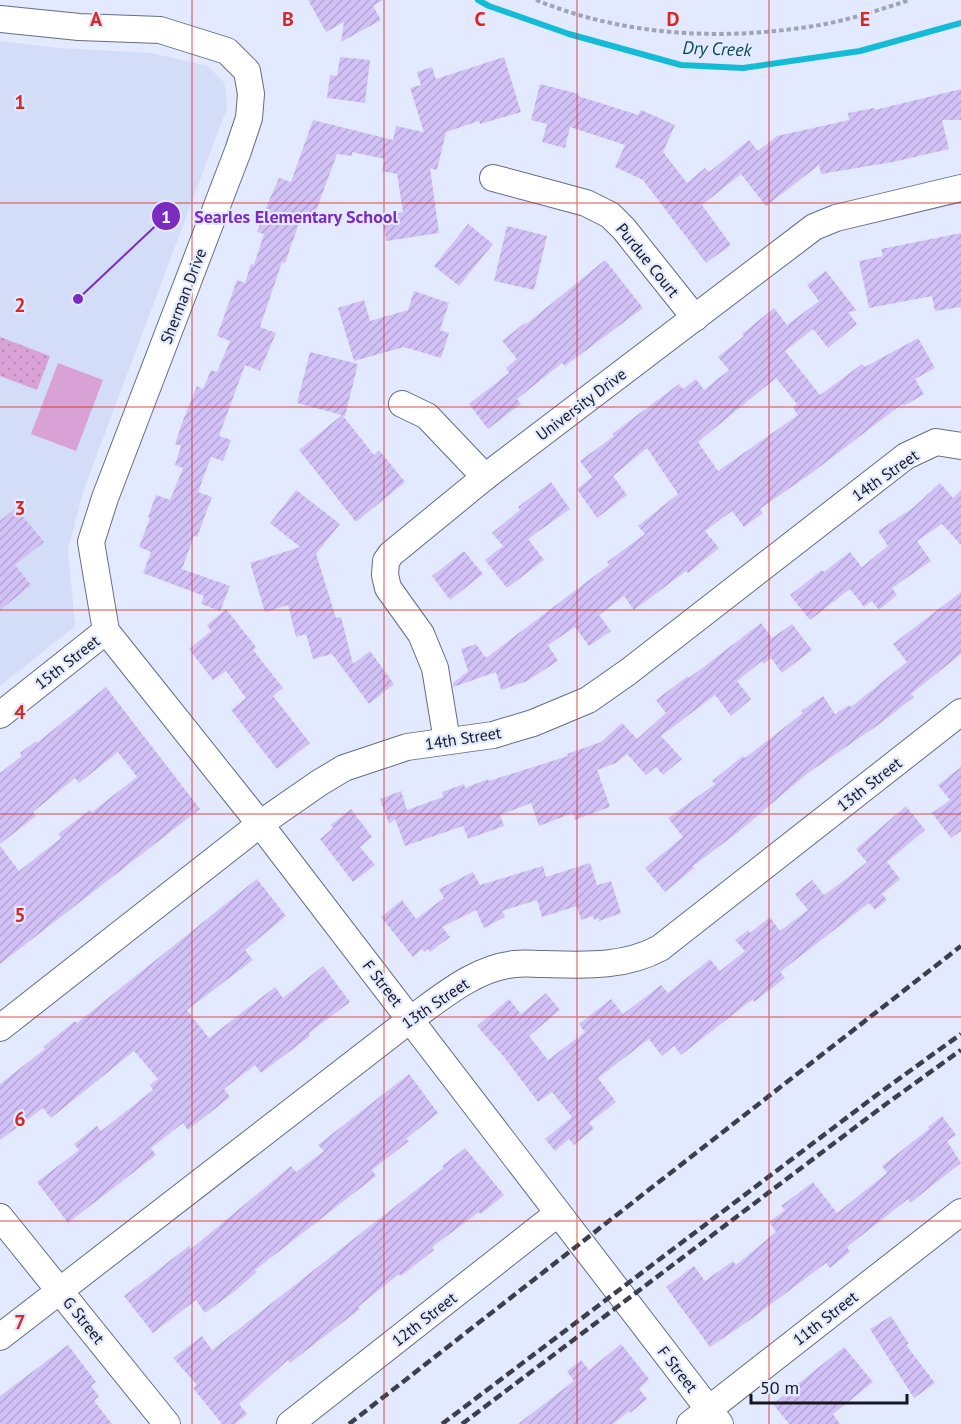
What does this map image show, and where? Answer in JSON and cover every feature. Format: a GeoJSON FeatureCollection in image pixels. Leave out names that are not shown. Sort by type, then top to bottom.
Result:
{"type":"FeatureCollection","features":[{"type":"Feature","properties":{"kind":"street","name":"Sherman Drive"},"geometry":{"type":"LineString","coordinates":[[0,19],[80,27],[160,30],[228,51],[247,70],[251,94],[249,118],[105,498],[91,542],[106,632]]}},
{"type":"Feature","properties":{"kind":"street","name":"Purdue Court"},"geometry":{"type":"LineString","coordinates":[[493,178],[586,203],[610,215],[624,229],[695,318]]}},
{"type":"Feature","properties":{"kind":"street","name":"University Drive"},"geometry":{"type":"LineString","coordinates":[[447,741],[435,669],[421,634],[388,588],[385,575],[386,561],[391,554],[485,477],[814,227],[836,218],[961,188]]}},
{"type":"Feature","properties":{"kind":"street"},"geometry":{"type":"LineString","coordinates":[[402,404],[427,416],[485,477]]}},
{"type":"Feature","properties":{"kind":"street","name":"14th Street"},"geometry":{"type":"LineString","coordinates":[[0,1028],[260,824],[319,783],[344,768],[407,747],[493,735],[533,723],[588,700],[628,672],[906,456],[936,442],[961,446]]}},
{"type":"Feature","properties":{"kind":"street","name":"15th Street"},"geometry":{"type":"LineString","coordinates":[[0,715],[106,632]]}},
{"type":"Feature","properties":{"kind":"street","name":"F Street"},"geometry":{"type":"LineString","coordinates":[[106,632],[260,824],[411,1019],[706,1419]]}},
{"type":"Feature","properties":{"kind":"street","name":"13th Street"},"geometry":{"type":"LineString","coordinates":[[0,1337],[411,1019],[466,980],[493,969],[515,964],[621,963],[644,957],[660,948],[961,712]]}},
{"type":"Feature","properties":{"kind":"street","name":"11th Street"},"geometry":{"type":"LineString","coordinates":[[706,1419],[961,1212]]}},
{"type":"Feature","properties":{"kind":"street","name":"12th Street"},"geometry":{"type":"LineString","coordinates":[[290,1424],[557,1214]]}},
{"type":"Feature","properties":{"kind":"street","name":"G Street"},"geometry":{"type":"LineString","coordinates":[[0,1217],[167,1424]]}},
{"type":"Feature","properties":{"kind":"path"},"geometry":{"type":"LineString","coordinates":[[536,0],[616,26],[707,34],[742,34],[814,26],[910,0]]}},
{"type":"Feature","properties":{"kind":"shaded area"},"geometry":{"type":"Polygon","coordinates":[[[0,41],[58,48],[151,53],[208,66],[225,83],[227,108],[84,489],[68,549],[75,626],[0,686],[0,41]]]}},
{"type":"Feature","properties":{"kind":"shaded area"},"geometry":{"type":"Polygon","coordinates":[[[0,337],[50,356],[37,390],[0,376],[0,337]]]}},
{"type":"Feature","properties":{"kind":"shaded area"},"geometry":{"type":"Polygon","coordinates":[[[58,363],[103,380],[76,451],[31,434],[58,363]]]}},
{"type":"Feature","properties":{"kind":"building"},"geometry":{"type":"Polygon","coordinates":[[[308,0],[383,0],[373,6],[381,20],[341,42],[344,22],[326,32],[308,0]]]}},
{"type":"Feature","properties":{"kind":"building"},"geometry":{"type":"Polygon","coordinates":[[[340,57],[370,60],[365,103],[327,98],[330,75],[337,76],[340,57]]]}},
{"type":"Feature","properties":{"kind":"building"},"geometry":{"type":"Polygon","coordinates":[[[504,57],[521,112],[480,124],[479,121],[446,132],[437,170],[430,168],[439,233],[386,241],[382,216],[403,212],[397,174],[382,171],[385,159],[352,152],[352,156],[337,154],[314,216],[303,212],[285,263],[282,262],[260,327],[276,333],[260,371],[245,365],[219,436],[231,440],[223,461],[211,457],[198,492],[212,497],[182,569],[230,586],[220,611],[201,604],[204,596],[143,573],[151,552],[139,547],[156,495],[170,500],[183,468],[175,465],[181,446],[175,444],[182,423],[197,386],[203,389],[211,370],[217,372],[230,341],[217,336],[237,280],[245,283],[251,264],[254,265],[264,234],[257,232],[265,210],[279,178],[291,182],[313,120],[393,140],[396,126],[424,132],[410,88],[421,85],[417,72],[432,67],[436,79],[504,57]]]}},
{"type":"Feature","properties":{"kind":"building"},"geometry":{"type":"Polygon","coordinates":[[[540,84],[579,94],[578,96],[638,115],[641,110],[675,125],[663,152],[687,183],[705,168],[709,172],[749,140],[758,151],[777,136],[849,120],[848,113],[874,108],[875,110],[961,89],[961,120],[942,120],[949,149],[893,162],[821,174],[819,165],[766,206],[741,174],[702,205],[731,245],[706,263],[643,180],[615,167],[625,145],[570,127],[565,148],[542,142],[547,124],[531,120],[540,84]]]}},
{"type":"Feature","properties":{"kind":"building"},"geometry":{"type":"Polygon","coordinates":[[[468,224],[493,244],[459,286],[434,266],[468,224]]]}},
{"type":"Feature","properties":{"kind":"building"},"geometry":{"type":"Polygon","coordinates":[[[507,226],[547,236],[534,290],[494,281],[507,226]]]}},
{"type":"Feature","properties":{"kind":"building"},"geometry":{"type":"Polygon","coordinates":[[[961,233],[961,307],[935,311],[932,296],[869,308],[859,261],[883,256],[881,249],[961,233]]]}},
{"type":"Feature","properties":{"kind":"building"},"geometry":{"type":"Polygon","coordinates":[[[605,260],[643,308],[565,366],[562,363],[517,399],[521,404],[488,429],[469,404],[509,373],[506,368],[517,359],[502,341],[605,260]]]}},
{"type":"Feature","properties":{"kind":"building"},"geometry":{"type":"Polygon","coordinates":[[[826,271],[857,311],[848,312],[857,324],[828,348],[813,329],[785,351],[820,395],[862,364],[865,367],[918,338],[935,368],[915,379],[924,394],[904,406],[902,404],[760,509],[763,513],[744,527],[732,511],[705,531],[719,548],[688,573],[686,571],[634,610],[624,596],[599,615],[611,631],[589,646],[575,627],[548,645],[558,661],[527,681],[501,690],[496,672],[453,687],[453,683],[468,671],[461,649],[476,644],[486,658],[609,565],[607,562],[645,534],[638,526],[678,494],[647,448],[613,476],[627,495],[597,518],[577,489],[592,477],[580,461],[679,384],[683,389],[696,379],[704,390],[729,370],[718,357],[774,308],[787,325],[819,301],[807,285],[826,271]],[[776,378],[698,442],[718,471],[798,415],[793,408],[797,404],[776,378]]]}},
{"type":"Feature","properties":{"kind":"building"},"geometry":{"type":"Polygon","coordinates":[[[414,291],[449,303],[440,330],[449,333],[441,358],[404,347],[354,361],[338,308],[364,300],[370,321],[408,310],[414,291]]]}},
{"type":"Feature","properties":{"kind":"building"},"geometry":{"type":"Polygon","coordinates":[[[310,352],[358,364],[345,416],[343,416],[374,455],[379,450],[405,482],[356,522],[299,450],[342,415],[297,403],[310,352]]]}},
{"type":"Feature","properties":{"kind":"building"},"geometry":{"type":"Polygon","coordinates":[[[551,482],[570,509],[528,539],[544,560],[507,588],[485,560],[503,546],[492,533],[520,510],[518,507],[551,482]]]}},
{"type":"Feature","properties":{"kind":"building"},"geometry":{"type":"Polygon","coordinates":[[[940,483],[953,498],[961,490],[961,545],[942,524],[917,541],[931,561],[892,588],[897,595],[879,610],[872,601],[864,607],[850,589],[810,620],[790,595],[850,552],[862,567],[888,546],[878,531],[914,507],[940,483]]]}},
{"type":"Feature","properties":{"kind":"building"},"geometry":{"type":"Polygon","coordinates":[[[296,490],[340,524],[316,554],[336,618],[341,617],[353,664],[370,651],[394,684],[369,704],[332,654],[313,659],[306,634],[296,637],[288,605],[265,612],[250,563],[300,547],[270,523],[296,490]]]}},
{"type":"Feature","properties":{"kind":"building"},"geometry":{"type":"Polygon","coordinates":[[[16,508],[44,542],[15,565],[31,585],[0,610],[0,521],[16,508]]]}},
{"type":"Feature","properties":{"kind":"building"},"geometry":{"type":"Polygon","coordinates":[[[464,551],[483,574],[450,600],[432,576],[464,551]]]}},
{"type":"Feature","properties":{"kind":"building"},"geometry":{"type":"Polygon","coordinates":[[[961,592],[961,654],[911,694],[914,697],[881,723],[808,773],[737,833],[693,866],[694,868],[665,892],[645,868],[683,837],[668,818],[715,784],[712,781],[743,756],[745,758],[803,713],[801,711],[823,696],[835,714],[849,705],[851,707],[907,662],[893,644],[961,592]]]}},
{"type":"Feature","properties":{"kind":"building"},"geometry":{"type":"Polygon","coordinates":[[[226,609],[256,647],[253,650],[283,688],[273,696],[310,743],[277,769],[231,710],[246,698],[226,671],[213,680],[189,649],[211,631],[207,625],[226,609]]]}},
{"type":"Feature","properties":{"kind":"building"},"geometry":{"type":"Polygon","coordinates":[[[761,623],[772,638],[792,624],[812,650],[782,673],[771,658],[764,664],[762,661],[737,681],[751,699],[731,716],[715,695],[661,736],[682,759],[663,775],[656,767],[646,775],[627,754],[616,763],[597,770],[610,807],[575,820],[573,813],[539,826],[531,803],[500,815],[504,826],[468,839],[463,826],[405,846],[395,819],[389,824],[380,799],[401,791],[407,810],[443,797],[442,792],[464,784],[465,788],[568,756],[567,754],[601,742],[622,723],[637,739],[666,713],[656,700],[761,623]]]}},
{"type":"Feature","properties":{"kind":"building"},"geometry":{"type":"Polygon","coordinates":[[[106,687],[200,809],[0,964],[0,846],[19,871],[61,838],[58,834],[90,810],[92,812],[137,777],[118,752],[79,783],[75,778],[33,812],[36,816],[0,844],[0,773],[22,756],[20,753],[36,741],[37,743],[106,687]]]}},
{"type":"Feature","properties":{"kind":"building"},"geometry":{"type":"Polygon","coordinates":[[[961,767],[961,831],[951,838],[932,813],[950,800],[938,785],[961,767]]]}},
{"type":"Feature","properties":{"kind":"building"},"geometry":{"type":"Polygon","coordinates":[[[906,806],[925,830],[887,862],[900,879],[882,894],[887,900],[875,910],[869,903],[780,972],[785,978],[754,1002],[753,999],[681,1055],[674,1046],[662,1056],[649,1039],[598,1078],[616,1102],[589,1123],[594,1129],[574,1145],[569,1139],[555,1151],[545,1139],[572,1117],[552,1092],[538,1102],[477,1026],[509,999],[521,1014],[546,993],[560,1010],[529,1036],[548,1060],[585,1032],[579,1024],[611,999],[623,1014],[661,985],[668,993],[710,959],[720,971],[745,951],[735,940],[748,930],[750,933],[770,917],[780,931],[808,910],[795,894],[812,880],[824,895],[842,882],[867,862],[856,849],[906,806]]]}},
{"type":"Feature","properties":{"kind":"building"},"geometry":{"type":"Polygon","coordinates":[[[351,809],[372,837],[360,847],[375,865],[353,882],[320,839],[333,828],[331,825],[351,809]]]}},
{"type":"Feature","properties":{"kind":"building"},"geometry":{"type":"Polygon","coordinates":[[[590,863],[597,885],[611,881],[621,913],[599,921],[599,918],[594,920],[593,916],[581,920],[577,906],[542,917],[537,900],[502,911],[505,917],[484,928],[476,910],[442,927],[450,937],[430,952],[428,949],[424,952],[422,949],[413,957],[381,917],[402,900],[416,919],[444,898],[439,889],[473,872],[480,885],[543,866],[546,877],[590,863]]]}},
{"type":"Feature","properties":{"kind":"building"},"geometry":{"type":"Polygon","coordinates":[[[257,879],[286,916],[245,950],[253,960],[187,1010],[209,1038],[275,987],[283,998],[323,966],[350,1002],[261,1073],[255,1065],[224,1089],[230,1097],[188,1130],[183,1123],[151,1148],[156,1155],[68,1223],[37,1182],[79,1150],[74,1144],[97,1126],[101,1131],[153,1090],[150,1085],[158,1079],[134,1051],[51,1118],[43,1108],[0,1140],[0,1084],[45,1049],[43,1047],[75,1021],[77,1023],[257,879]]]}},
{"type":"Feature","properties":{"kind":"building"},"geometry":{"type":"Polygon","coordinates":[[[409,1074],[438,1113],[406,1139],[409,1141],[372,1170],[376,1176],[255,1270],[257,1272],[235,1291],[205,1313],[196,1300],[153,1333],[124,1296],[189,1246],[191,1249],[291,1166],[296,1172],[324,1151],[318,1145],[409,1074]]]}},
{"type":"Feature","properties":{"kind":"building"},"geometry":{"type":"Polygon","coordinates":[[[942,1116],[956,1135],[947,1141],[961,1163],[910,1203],[908,1199],[847,1247],[850,1252],[830,1268],[826,1263],[710,1347],[666,1287],[694,1266],[705,1281],[733,1261],[736,1265],[776,1232],[769,1222],[785,1210],[781,1206],[813,1182],[837,1213],[887,1173],[882,1166],[942,1116]]]}},
{"type":"Feature","properties":{"kind":"building"},"geometry":{"type":"Polygon","coordinates":[[[465,1148],[504,1195],[481,1214],[479,1212],[432,1247],[434,1250],[401,1276],[399,1274],[358,1307],[360,1309],[290,1363],[288,1360],[239,1404],[247,1414],[235,1424],[222,1424],[193,1388],[197,1385],[173,1358],[202,1336],[212,1350],[444,1168],[442,1166],[465,1148]]]}},
{"type":"Feature","properties":{"kind":"building"},"geometry":{"type":"Polygon","coordinates":[[[891,1316],[909,1344],[906,1345],[935,1383],[914,1398],[870,1329],[891,1316]]]}},
{"type":"Feature","properties":{"kind":"building"},"geometry":{"type":"Polygon","coordinates":[[[621,1344],[649,1379],[639,1389],[647,1399],[630,1413],[629,1411],[613,1424],[518,1424],[574,1381],[567,1371],[581,1360],[589,1370],[621,1344]]]}},
{"type":"Feature","properties":{"kind":"building"},"geometry":{"type":"Polygon","coordinates":[[[68,1345],[96,1382],[91,1386],[99,1396],[94,1401],[112,1424],[0,1424],[0,1396],[68,1345]]]}},
{"type":"Feature","properties":{"kind":"building"},"geometry":{"type":"Polygon","coordinates":[[[844,1347],[873,1382],[833,1414],[840,1424],[789,1424],[773,1404],[844,1347]]]}},
{"type":"Feature","properties":{"kind":"waterway","name":"Dry Creek"},"geometry":{"type":"LineString","coordinates":[[478,0],[569,34],[681,65],[743,68],[860,51],[961,23]]}},
{"type":"Feature","properties":{"kind":"railway"},"geometry":{"type":"LineString","coordinates":[[349,1424],[961,946]]}},
{"type":"Feature","properties":{"kind":"railway"},"geometry":{"type":"LineString","coordinates":[[442,1424],[878,1094],[961,1034]]}},
{"type":"Feature","properties":{"kind":"railway"},"geometry":{"type":"LineString","coordinates":[[462,1424],[961,1050]]}},
{"type":"Feature","properties":{"kind":"place","name":"Searles Elementary School"},"geometry":{"type":"Point","coordinates":[78,299]}}]}
